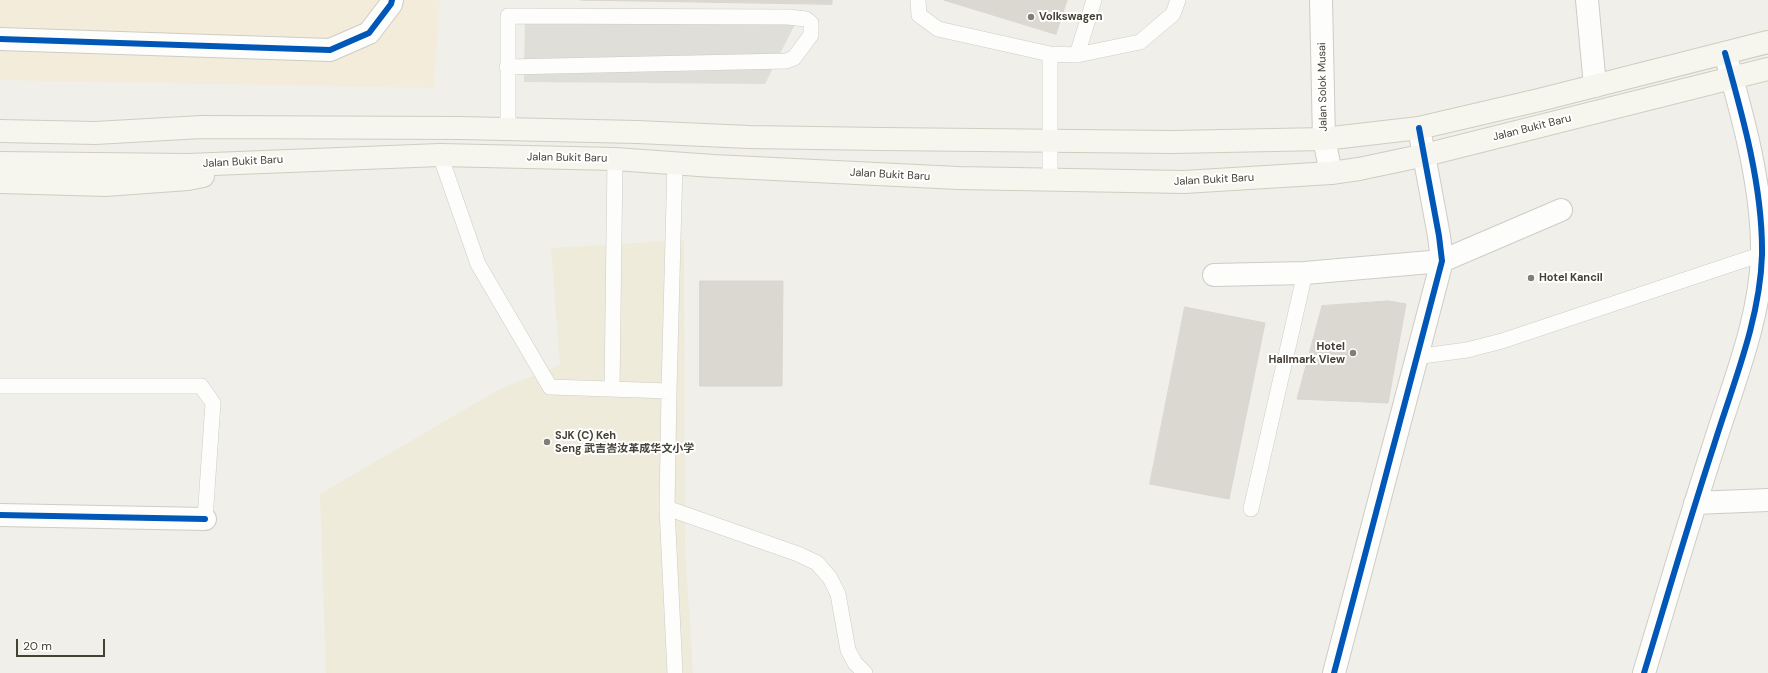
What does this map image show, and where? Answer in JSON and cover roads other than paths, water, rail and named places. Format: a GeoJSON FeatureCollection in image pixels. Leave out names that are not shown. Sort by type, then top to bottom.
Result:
{"type":"FeatureCollection","features":[{"type":"Feature","properties":{"kind":"main road"},"geometry":{"type":"LineString","coordinates":[[0,119],[202,128],[508,129],[749,137],[1173,142],[1324,139],[1419,128],[1595,86],[1768,42]]}},
{"type":"Feature","properties":{"kind":"main road","name":"Jalan Bukit Baru"},"geometry":{"type":"LineString","coordinates":[[0,163],[188,165],[440,155],[615,159],[958,178],[1184,182],[1359,169],[1425,155],[1768,69]]}},
{"type":"Feature","properties":{"kind":"main road"},"geometry":{"type":"LineString","coordinates":[[0,131],[95,133],[202,128]]}},
{"type":"Feature","properties":{"kind":"main road"},"geometry":{"type":"LineString","coordinates":[[0,182],[105,185],[188,180],[263,161]]}},
{"type":"Feature","properties":{"kind":"street"},"geometry":{"type":"LineString","coordinates":[[0,39],[330,50],[369,33],[391,4],[392,0]]}},
{"type":"Feature","properties":{"kind":"street","name":"Jalan Solok Musai"},"geometry":{"type":"LineString","coordinates":[[1321,0],[1324,139],[1331,172]]}},
{"type":"Feature","properties":{"kind":"street"},"geometry":{"type":"LineString","coordinates":[[1588,0],[1595,86]]}},
{"type":"Feature","properties":{"kind":"street"},"geometry":{"type":"LineString","coordinates":[[1644,673],[1695,503],[1746,346],[1758,295],[1762,254],[1758,191],[1744,125],[1725,53]]}},
{"type":"Feature","properties":{"kind":"street"},"geometry":{"type":"LineString","coordinates":[[1334,673],[1415,357],[1442,262],[1439,236],[1419,128]]}},
{"type":"Feature","properties":{"kind":"street"},"geometry":{"type":"LineString","coordinates":[[1214,275],[1306,273],[1442,262],[1561,210]]}},
{"type":"Feature","properties":{"kind":"street"},"geometry":{"type":"LineString","coordinates":[[1695,503],[1768,500]]}},
{"type":"Feature","properties":{"kind":"street"},"geometry":{"type":"LineString","coordinates":[[0,515],[205,519]]}},
{"type":"Feature","properties":{"kind":"lane"},"geometry":{"type":"LineString","coordinates":[[918,0],[919,15],[938,29],[1050,54],[1077,55],[1140,42],[1173,14],[1178,0]]}},
{"type":"Feature","properties":{"kind":"lane"},"geometry":{"type":"LineString","coordinates":[[1077,55],[1094,0]]}},
{"type":"Feature","properties":{"kind":"lane"},"geometry":{"type":"LineString","coordinates":[[507,67],[786,61],[794,58],[811,35],[811,23],[806,19],[788,17],[508,16],[507,67],[508,129]]}},
{"type":"Feature","properties":{"kind":"lane"},"geometry":{"type":"LineString","coordinates":[[1050,54],[1050,180]]}},
{"type":"Feature","properties":{"kind":"lane"},"geometry":{"type":"LineString","coordinates":[[440,155],[478,264],[550,387],[668,391]]}},
{"type":"Feature","properties":{"kind":"lane"},"geometry":{"type":"LineString","coordinates":[[612,390],[615,159]]}},
{"type":"Feature","properties":{"kind":"lane"},"geometry":{"type":"LineString","coordinates":[[675,163],[668,391],[667,508],[675,673]]}},
{"type":"Feature","properties":{"kind":"lane"},"geometry":{"type":"LineString","coordinates":[[1415,357],[1467,350],[1502,341],[1762,254]]}},
{"type":"Feature","properties":{"kind":"lane"},"geometry":{"type":"LineString","coordinates":[[1251,509],[1306,273]]}},
{"type":"Feature","properties":{"kind":"lane"},"geometry":{"type":"LineString","coordinates":[[0,386],[201,386],[214,402],[205,519]]}},
{"type":"Feature","properties":{"kind":"lane"},"geometry":{"type":"LineString","coordinates":[[667,508],[798,554],[817,563],[830,578],[838,594],[848,650],[855,663],[865,673]]}},
{"type":"Feature","properties":{"kind":"place","name":"Volkswagen"},"geometry":{"type":"Point","coordinates":[1031,17]}},
{"type":"Feature","properties":{"kind":"place","name":"Hotel Kancil"},"geometry":{"type":"Point","coordinates":[1531,278]}},
{"type":"Feature","properties":{"kind":"place","name":"Hotel Hallmark View"},"geometry":{"type":"Point","coordinates":[1353,353]}},
{"type":"Feature","properties":{"kind":"place","name":"SJK (C) Keh Seng 武吉峇汝革成华文小学"},"geometry":{"type":"Point","coordinates":[547,442]}}]}
